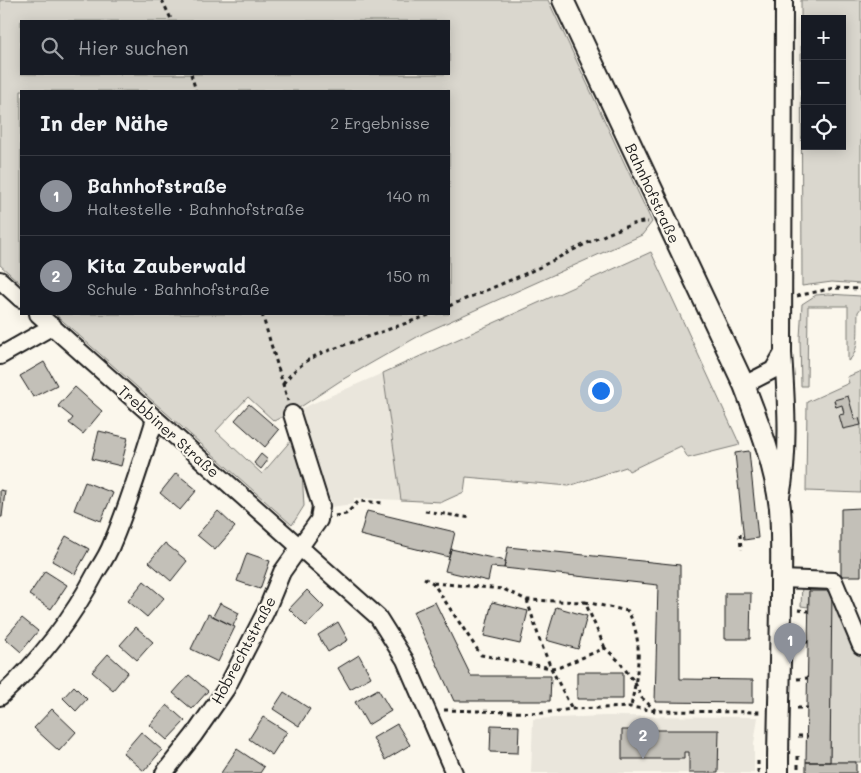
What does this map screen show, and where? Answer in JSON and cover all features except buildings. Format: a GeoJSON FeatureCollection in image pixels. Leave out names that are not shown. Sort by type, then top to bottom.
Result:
{"type":"FeatureCollection","features":[{"type":"Feature","properties":{"kind":"main road","name":"Bahnhofstraße"},"geometry":{"type":"LineString","coordinates":[[564,0],[744,385],[769,455],[780,508],[781,579],[778,773]]}},
{"type":"Feature","properties":{"kind":"street","name":"Bahnhofstraße"},"geometry":{"type":"LineString","coordinates":[[780,508],[785,461],[786,394],[782,353],[784,0]]}},
{"type":"Feature","properties":{"kind":"street"},"geometry":{"type":"LineString","coordinates":[[0,280],[20,298]]}},
{"type":"Feature","properties":{"kind":"street","name":"Trebbiner Straße"},"geometry":{"type":"LineString","coordinates":[[39,315],[378,617],[405,660],[454,773]]}},
{"type":"Feature","properties":{"kind":"street"},"geometry":{"type":"LineString","coordinates":[[0,356],[53,326]]}},
{"type":"Feature","properties":{"kind":"street"},"geometry":{"type":"LineString","coordinates":[[744,385],[773,370],[782,353]]}},
{"type":"Feature","properties":{"kind":"street"},"geometry":{"type":"LineString","coordinates":[[292,414],[321,506],[319,520],[300,548]]}},
{"type":"Feature","properties":{"kind":"street"},"geometry":{"type":"LineString","coordinates":[[0,697],[33,664],[62,630],[88,588],[116,535],[130,500],[155,419]]}},
{"type":"Feature","properties":{"kind":"street","name":"Hobrechtstraße"},"geometry":{"type":"LineString","coordinates":[[164,773],[194,735],[226,689],[266,611],[282,572],[300,548]]}},
{"type":"Feature","properties":{"kind":"street"},"geometry":{"type":"LineString","coordinates":[[781,579],[834,581],[861,646]]}},
{"type":"Feature","properties":{"kind":"path"},"geometry":{"type":"LineString","coordinates":[[162,0],[172,20]]}},
{"type":"Feature","properties":{"kind":"path"},"geometry":{"type":"LineString","coordinates":[[191,75],[196,90]]}},
{"type":"Feature","properties":{"kind":"path"},"geometry":{"type":"LineString","coordinates":[[450,306],[625,227],[642,221],[669,226]]}},
{"type":"Feature","properties":{"kind":"path"},"geometry":{"type":"LineString","coordinates":[[782,300],[808,292],[834,288],[861,289]]}},
{"type":"Feature","properties":{"kind":"path"},"geometry":{"type":"LineString","coordinates":[[262,315],[292,414]]}},
{"type":"Feature","properties":{"kind":"path"},"geometry":{"type":"LineString","coordinates":[[283,384],[291,372],[319,354],[429,315]]}},
{"type":"Feature","properties":{"kind":"path"},"geometry":{"type":"LineString","coordinates":[[319,520],[346,514],[359,501],[384,503]]}},
{"type":"Feature","properties":{"kind":"path"},"geometry":{"type":"LineString","coordinates":[[425,511],[472,518]]}},
{"type":"Feature","properties":{"kind":"path"},"geometry":{"type":"LineString","coordinates":[[740,534],[741,550]]}},
{"type":"Feature","properties":{"kind":"path"},"geometry":{"type":"LineString","coordinates":[[424,578],[433,583],[503,589],[528,600],[584,602],[628,612],[635,625],[639,645],[631,707]]}},
{"type":"Feature","properties":{"kind":"path"},"geometry":{"type":"LineString","coordinates":[[433,583],[481,655],[551,668],[604,648]]}},
{"type":"Feature","properties":{"kind":"path"},"geometry":{"type":"LineString","coordinates":[[528,600],[540,641],[551,668],[572,709]]}},
{"type":"Feature","properties":{"kind":"path"},"geometry":{"type":"LineString","coordinates":[[584,602],[604,648],[618,660],[635,684],[642,698],[656,711]]}},
{"type":"Feature","properties":{"kind":"path"},"geometry":{"type":"LineString","coordinates":[[798,610],[808,611]]}},
{"type":"Feature","properties":{"kind":"path"},"geometry":{"type":"LineString","coordinates":[[797,642],[808,642]]}},
{"type":"Feature","properties":{"kind":"path"},"geometry":{"type":"LineString","coordinates":[[797,679],[808,678]]}},
{"type":"Feature","properties":{"kind":"path"},"geometry":{"type":"LineString","coordinates":[[426,710],[543,713],[572,709],[631,707],[656,711],[762,712]]}},
{"type":"Feature","properties":{"kind":"path"},"geometry":{"type":"LineString","coordinates":[[797,708],[808,708]]}},
{"type":"Feature","properties":{"kind":"path"},"geometry":{"type":"LineString","coordinates":[[798,736],[808,736]]}},
{"type":"Feature","properties":{"kind":"shaded area"},"geometry":{"type":"Polygon","coordinates":[[[0,0],[548,0],[652,222],[642,235],[424,333],[274,421],[248,397],[216,431],[262,474],[293,438],[302,471],[304,506],[292,525],[56,315],[450,315],[450,90],[20,90],[20,283],[0,265],[0,0]]]}},
{"type":"Feature","properties":{"kind":"shaded area"},"geometry":{"type":"Polygon","coordinates":[[[801,0],[861,0],[861,284],[832,282],[802,286],[802,150],[846,150],[846,15],[801,15],[801,0]]]}},
{"type":"Feature","properties":{"kind":"shaded area"},"geometry":{"type":"Polygon","coordinates":[[[651,252],[740,445],[688,458],[681,446],[629,471],[626,467],[569,486],[466,477],[464,492],[442,502],[401,500],[383,373],[651,252]]]}},
{"type":"Feature","properties":{"kind":"shaded area"},"geometry":{"type":"Polygon","coordinates":[[[816,295],[861,296],[855,352],[848,361],[848,306],[808,306],[807,386],[801,386],[800,338],[802,304],[816,295]]]}},
{"type":"Feature","properties":{"kind":"shaded area"},"geometry":{"type":"Polygon","coordinates":[[[861,371],[861,493],[806,491],[807,402],[849,383],[847,377],[861,371]]]}},
{"type":"Feature","properties":{"kind":"shaded area"},"geometry":{"type":"Polygon","coordinates":[[[383,373],[401,500],[354,498],[354,504],[330,507],[300,409],[383,373]]]}},
{"type":"Feature","properties":{"kind":"shaded area"},"geometry":{"type":"Polygon","coordinates":[[[802,584],[832,585],[861,656],[861,762],[830,762],[831,591],[809,591],[808,607],[801,606],[802,584]]]}},
{"type":"Feature","properties":{"kind":"shaded area"},"geometry":{"type":"Polygon","coordinates":[[[604,716],[758,717],[754,744],[754,773],[531,773],[533,719],[604,716]]]}},
{"type":"Feature","properties":{"kind":"place","name":"Bahnhofstraße"},"geometry":{"type":"Point","coordinates":[790,664]}},
{"type":"Feature","properties":{"kind":"place","name":"Kita Zauberwald"},"geometry":{"type":"Point","coordinates":[643,759]}}]}
